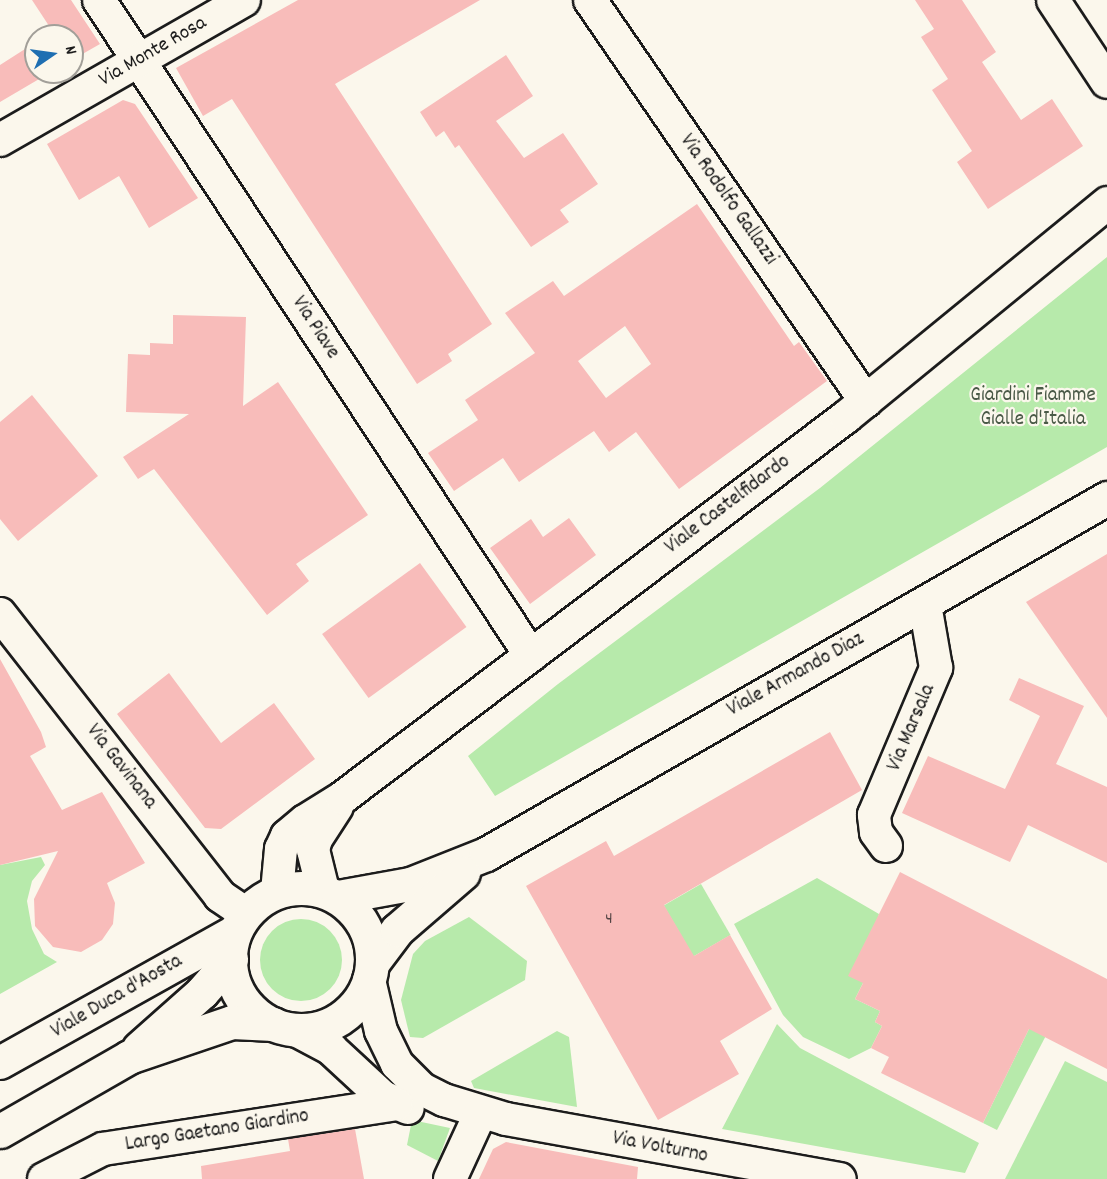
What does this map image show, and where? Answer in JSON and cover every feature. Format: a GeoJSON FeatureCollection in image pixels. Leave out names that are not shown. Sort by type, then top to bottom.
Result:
{"type":"FeatureCollection","features":[{"type":"Feature","properties":{"kind":"main road","name":"Viale Armando Diaz"},"geometry":{"type":"LineString","coordinates":[[331,894],[410,884],[486,854],[1107,498]]}},
{"type":"Feature","properties":{"kind":"main road","name":"Viale Armando Diaz"},"geometry":{"type":"LineString","coordinates":[[371,971],[397,930],[486,854]]}},
{"type":"Feature","properties":{"kind":"main road"},"geometry":{"type":"LineString","coordinates":[[308,886],[331,894],[364,925],[371,971],[349,1012],[315,1029],[285,1027],[254,1012],[240,994],[237,935],[277,892],[308,886]]}},
{"type":"Feature","properties":{"kind":"main road","name":"Viale Duca d'Aosta"},"geometry":{"type":"LineString","coordinates":[[129,1057],[202,992],[237,935]]}},
{"type":"Feature","properties":{"kind":"main road","name":"Viale Duca d'Aosta"},"geometry":{"type":"LineString","coordinates":[[0,1131],[129,1057],[232,1022],[285,1027]]}},
{"type":"Feature","properties":{"kind":"street","name":"Via Piave"},"geometry":{"type":"LineString","coordinates":[[99,0],[531,656]]}},
{"type":"Feature","properties":{"kind":"street","name":"Via Monte Rosa"},"geometry":{"type":"LineString","coordinates":[[0,140],[244,0]]}},
{"type":"Feature","properties":{"kind":"street","name":"Via Rodolfo Gallazzi"},"geometry":{"type":"LineString","coordinates":[[590,0],[866,401]]}},
{"type":"Feature","properties":{"kind":"street"},"geometry":{"type":"LineString","coordinates":[[1053,0],[1107,82]]}},
{"type":"Feature","properties":{"kind":"street","name":"Viale Castelfidardo"},"geometry":{"type":"LineString","coordinates":[[277,892],[278,863],[287,836],[342,798],[866,401],[1107,203]]}},
{"type":"Feature","properties":{"kind":"street","name":"Via Marsala"},"geometry":{"type":"LineString","coordinates":[[886,846],[876,832],[874,815],[936,668],[924,604]]}},
{"type":"Feature","properties":{"kind":"street","name":"Via Gavinana"},"geometry":{"type":"LineString","coordinates":[[0,614],[220,896],[237,935]]}},
{"type":"Feature","properties":{"kind":"street","name":"Viale Castelfidardo"},"geometry":{"type":"LineString","coordinates":[[331,894],[313,850],[321,830],[342,798]]}},
{"type":"Feature","properties":{"kind":"street","name":"Viale Duca d'Aosta"},"geometry":{"type":"LineString","coordinates":[[0,1064],[237,935]]}},
{"type":"Feature","properties":{"kind":"street"},"geometry":{"type":"LineString","coordinates":[[371,971],[385,1043],[405,1074],[432,1094],[480,1114],[450,1179]]}},
{"type":"Feature","properties":{"kind":"street","name":"Largo Gaetano Giardino"},"geometry":{"type":"LineString","coordinates":[[285,1027],[331,1049],[383,1096],[397,1104],[430,1113],[480,1114]]}},
{"type":"Feature","properties":{"kind":"street","name":"Largo Gaetano Giardino"},"geometry":{"type":"LineString","coordinates":[[44,1179],[103,1149],[397,1104]]}},
{"type":"Feature","properties":{"kind":"street","name":"Via Volturno"},"geometry":{"type":"LineString","coordinates":[[480,1114],[720,1170],[840,1179]]}},
{"type":"Feature","properties":{"kind":"green space","name":"Giardini Fiamme Gialle d'Italia"},"geometry":{"type":"Polygon","coordinates":[[[1107,257],[1107,447],[495,796],[468,756],[558,684],[820,488],[1107,257]]]}},
{"type":"Feature","properties":{"kind":"green space"},"geometry":{"type":"Polygon","coordinates":[[[41,857],[45,865],[32,881],[27,901],[32,929],[44,954],[57,962],[0,994],[0,865],[41,857]]]}},
{"type":"Feature","properties":{"kind":"green space"},"geometry":{"type":"Polygon","coordinates":[[[817,878],[879,914],[863,983],[855,999],[880,1011],[875,1022],[882,1026],[871,1048],[849,1059],[803,1037],[783,1015],[734,924],[817,878]]]}},
{"type":"Feature","properties":{"kind":"green space"},"geometry":{"type":"Polygon","coordinates":[[[701,884],[730,935],[693,957],[664,906],[701,884]]]}},
{"type":"Feature","properties":{"kind":"green space"},"geometry":{"type":"Polygon","coordinates":[[[469,917],[527,961],[525,980],[423,1038],[410,1037],[401,1000],[413,954],[425,941],[469,917]]]}},
{"type":"Feature","properties":{"kind":"green space"},"geometry":{"type":"Polygon","coordinates":[[[301,919],[317,922],[330,931],[339,944],[342,960],[339,976],[330,989],[317,998],[301,1001],[285,998],[272,989],[263,976],[260,960],[263,944],[272,931],[285,922],[301,919]]]}},
{"type":"Feature","properties":{"kind":"green space"},"geometry":{"type":"Polygon","coordinates":[[[1046,994],[1053,1022],[997,1130],[983,1123],[1046,994]]]}},
{"type":"Feature","properties":{"kind":"green space"},"geometry":{"type":"Polygon","coordinates":[[[777,1024],[800,1048],[979,1143],[965,1173],[722,1129],[777,1024]]]}},
{"type":"Feature","properties":{"kind":"green space"},"geometry":{"type":"Polygon","coordinates":[[[557,1031],[569,1037],[577,1107],[474,1088],[471,1081],[557,1031]]]}},
{"type":"Feature","properties":{"kind":"green space"},"geometry":{"type":"Polygon","coordinates":[[[1065,1061],[1107,1082],[1107,1179],[1005,1179],[1065,1061]]]}},
{"type":"Feature","properties":{"kind":"green space"},"geometry":{"type":"Polygon","coordinates":[[[412,1120],[450,1128],[438,1161],[407,1145],[412,1120]]]}},
{"type":"Feature","properties":{"kind":"building"},"geometry":{"type":"Polygon","coordinates":[[[32,0],[71,0],[100,44],[84,53],[84,24],[48,24],[32,0]]]}},
{"type":"Feature","properties":{"kind":"building"},"geometry":{"type":"Polygon","coordinates":[[[298,0],[480,0],[335,84],[492,324],[448,354],[452,361],[417,384],[232,99],[203,116],[176,68],[298,0]]]}},
{"type":"Feature","properties":{"kind":"building"},"geometry":{"type":"Polygon","coordinates":[[[915,0],[962,0],[996,52],[982,62],[1021,120],[1052,99],[1083,146],[988,209],[957,162],[972,151],[932,90],[948,79],[921,37],[934,29],[915,0]]]}},
{"type":"Feature","properties":{"kind":"building"},"geometry":{"type":"Polygon","coordinates":[[[24,50],[24,84],[31,84],[0,102],[0,65],[24,50]]]}},
{"type":"Feature","properties":{"kind":"building"},"geometry":{"type":"Polygon","coordinates":[[[506,55],[533,96],[496,121],[524,158],[563,133],[598,184],[560,210],[569,222],[531,247],[459,145],[455,148],[444,131],[436,137],[420,112],[506,55]]]}},
{"type":"Feature","properties":{"kind":"building"},"geometry":{"type":"Polygon","coordinates":[[[123,100],[135,104],[198,198],[149,228],[119,176],[79,200],[47,144],[123,100]]]}},
{"type":"Feature","properties":{"kind":"building"},"geometry":{"type":"Polygon","coordinates":[[[697,204],[794,346],[799,342],[827,381],[679,489],[636,432],[609,452],[594,431],[519,482],[503,458],[454,491],[428,453],[478,420],[465,400],[535,353],[505,313],[553,281],[564,296],[697,204]],[[625,326],[578,361],[606,398],[651,364],[625,326]]]}},
{"type":"Feature","properties":{"kind":"building"},"geometry":{"type":"Polygon","coordinates":[[[173,315],[246,317],[243,406],[278,382],[368,515],[296,564],[309,581],[267,615],[154,469],[138,479],[123,457],[189,414],[126,412],[128,354],[150,355],[150,343],[173,344],[173,315]]]}},
{"type":"Feature","properties":{"kind":"building"},"geometry":{"type":"Polygon","coordinates":[[[32,395],[98,476],[18,541],[0,519],[0,422],[32,395]]]}},
{"type":"Feature","properties":{"kind":"building"},"geometry":{"type":"Polygon","coordinates":[[[569,518],[596,555],[530,604],[490,548],[531,519],[543,537],[569,518]]]}},
{"type":"Feature","properties":{"kind":"building"},"geometry":{"type":"Polygon","coordinates":[[[1107,554],[1107,718],[1026,602],[1107,554]]]}},
{"type":"Feature","properties":{"kind":"building"},"geometry":{"type":"Polygon","coordinates":[[[420,563],[466,627],[369,698],[322,634],[420,563]]]}},
{"type":"Feature","properties":{"kind":"building"},"geometry":{"type":"Polygon","coordinates":[[[0,659],[41,732],[46,747],[30,756],[62,810],[102,792],[145,863],[107,883],[115,903],[113,924],[102,940],[81,952],[53,947],[35,926],[34,899],[58,851],[0,865],[0,659]]]}},
{"type":"Feature","properties":{"kind":"building"},"geometry":{"type":"Polygon","coordinates":[[[169,673],[221,743],[274,703],[315,759],[221,829],[205,828],[117,714],[169,673]]]}},
{"type":"Feature","properties":{"kind":"building"},"geometry":{"type":"Polygon","coordinates":[[[1019,678],[1084,706],[1056,764],[1107,787],[1107,863],[1028,825],[1010,862],[902,813],[928,756],[1005,789],[1040,716],[1009,700],[1019,678]]]}},
{"type":"Feature","properties":{"kind":"building"},"geometry":{"type":"Polygon","coordinates":[[[830,732],[862,790],[664,905],[694,956],[730,935],[772,1009],[720,1041],[739,1074],[658,1120],[526,886],[606,841],[614,856],[830,732]]]}},
{"type":"Feature","properties":{"kind":"building"},"geometry":{"type":"Polygon","coordinates":[[[900,872],[1107,979],[1107,1069],[1029,1029],[983,1123],[881,1073],[889,1057],[871,1048],[882,1026],[875,1022],[880,1011],[855,999],[863,983],[848,976],[900,872]]]}},
{"type":"Feature","properties":{"kind":"building"},"geometry":{"type":"Polygon","coordinates":[[[355,1129],[364,1179],[202,1179],[201,1166],[290,1151],[288,1139],[355,1129]]]}},
{"type":"Feature","properties":{"kind":"building"},"geometry":{"type":"Polygon","coordinates":[[[506,1142],[638,1167],[637,1179],[479,1179],[493,1149],[506,1142]]]}}]}
